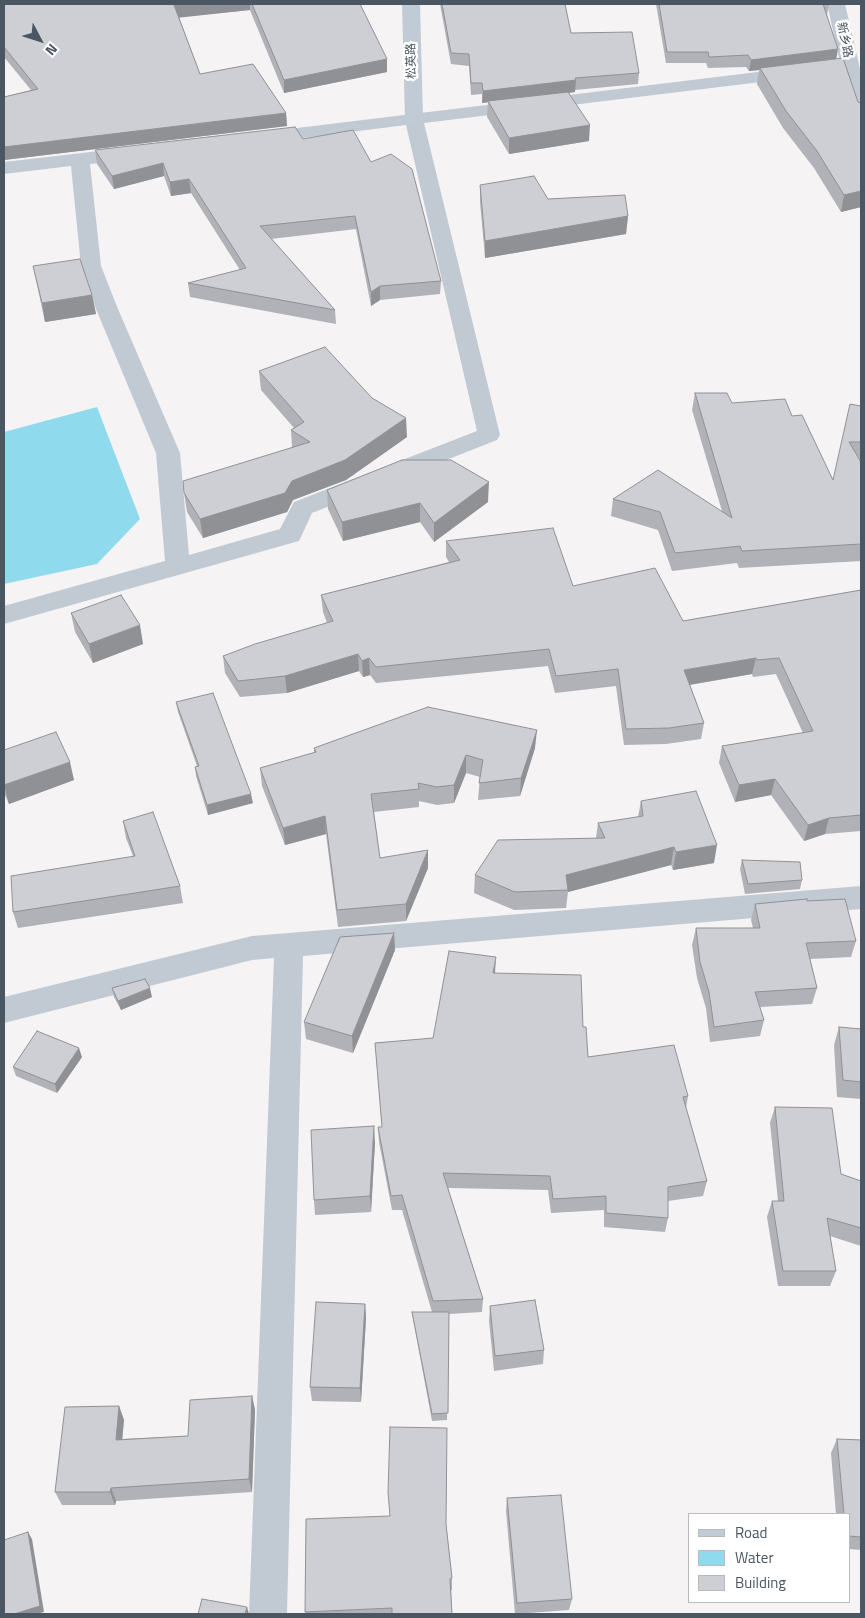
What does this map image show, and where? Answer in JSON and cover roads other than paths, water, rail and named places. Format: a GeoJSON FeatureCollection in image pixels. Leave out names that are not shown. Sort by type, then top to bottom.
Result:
{"type":"FeatureCollection","features":[{"type":"Feature","properties":{"kind":"street","name":"松英路"},"geometry":{"type":"LineString","coordinates":[[411,4],[414,119]]}},
{"type":"Feature","properties":{"kind":"street","name":"新乡路"},"geometry":{"type":"LineString","coordinates":[[836,4],[861,104]]}},
{"type":"Feature","properties":{"kind":"street"},"geometry":{"type":"LineString","coordinates":[[247,139],[850,66]]}},
{"type":"Feature","properties":{"kind":"street"},"geometry":{"type":"LineString","coordinates":[[4,615],[290,535],[302,508],[489,435],[414,119]]}},
{"type":"Feature","properties":{"kind":"street"},"geometry":{"type":"LineString","coordinates":[[4,168],[148,151]]}},
{"type":"Feature","properties":{"kind":"street"},"geometry":{"type":"LineString","coordinates":[[80,159],[91,266],[106,309],[168,453],[178,566]]}},
{"type":"Feature","properties":{"kind":"street"},"geometry":{"type":"LineString","coordinates":[[4,1010],[252,948],[861,897]]}},
{"type":"Feature","properties":{"kind":"street"},"geometry":{"type":"LineString","coordinates":[[268,1614],[289,944]]}},
{"type":"Feature","properties":{"kind":"water"},"geometry":{"type":"Polygon","coordinates":[[[97,407],[140,519],[97,564],[4,584],[4,432],[97,407]]]}}]}
